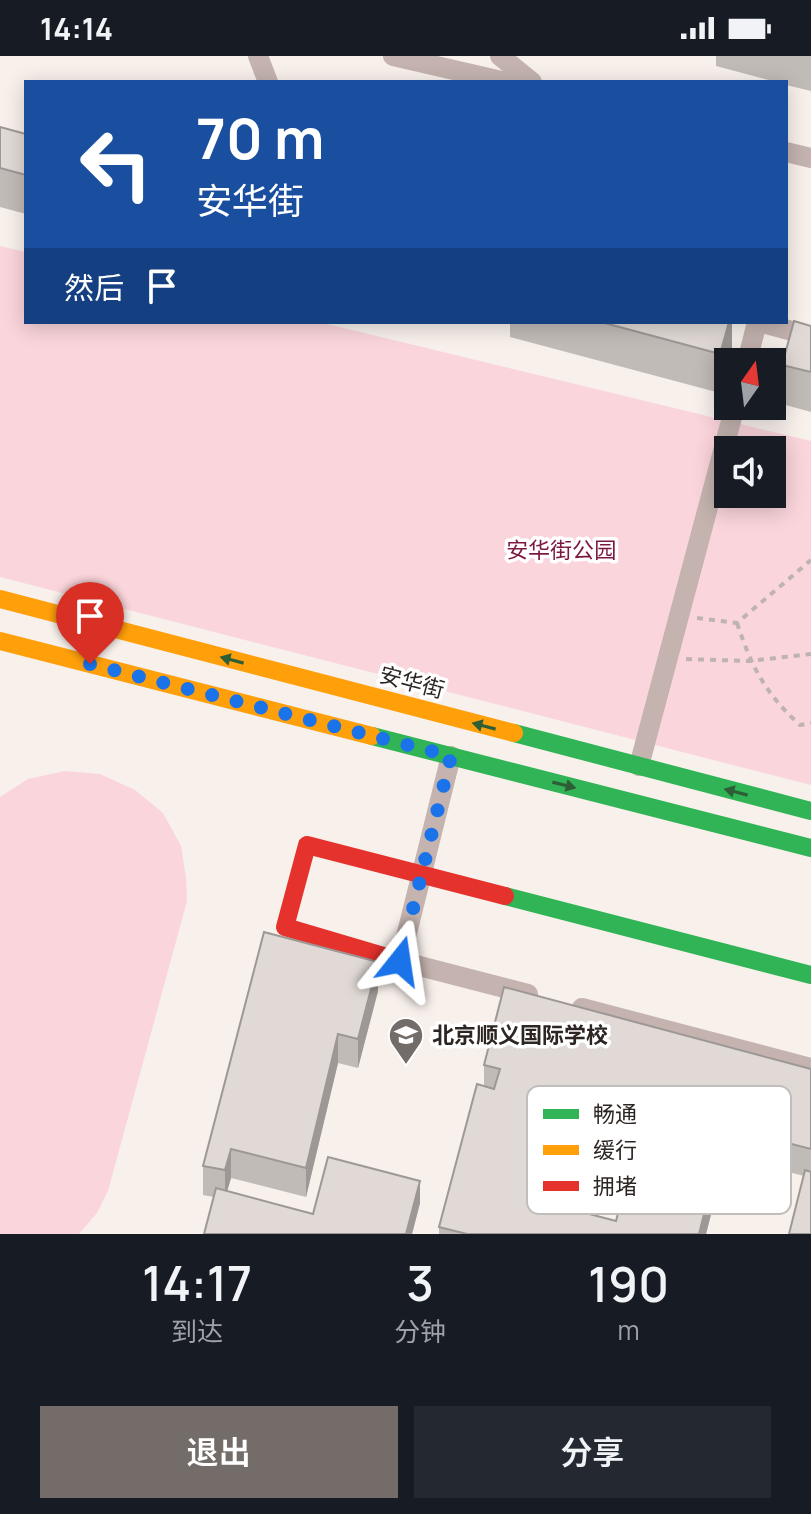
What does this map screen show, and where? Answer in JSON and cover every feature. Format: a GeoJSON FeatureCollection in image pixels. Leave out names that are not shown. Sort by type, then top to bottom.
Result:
{"type":"FeatureCollection","features":[{"type":"Feature","properties":{"kind":"street"},"geometry":{"type":"LineString","coordinates":[[258,56],[267,80]]}},
{"type":"Feature","properties":{"kind":"street"},"geometry":{"type":"LineString","coordinates":[[393,56],[497,80]]}},
{"type":"Feature","properties":{"kind":"street"},"geometry":{"type":"LineString","coordinates":[[500,56],[530,80]]}},
{"type":"Feature","properties":{"kind":"street"},"geometry":{"type":"LineString","coordinates":[[788,152],[811,158]]}},
{"type":"Feature","properties":{"kind":"street"},"geometry":{"type":"LineString","coordinates":[[751,348],[757,324]]}},
{"type":"Feature","properties":{"kind":"street"},"geometry":{"type":"LineString","coordinates":[[766,324],[811,336]]}},
{"type":"Feature","properties":{"kind":"street"},"geometry":{"type":"LineString","coordinates":[[639,766],[731,420]]}},
{"type":"Feature","properties":{"kind":"street","name":"安华街"},"geometry":{"type":"LineString","coordinates":[[0,599],[811,811]]}},
{"type":"Feature","properties":{"kind":"street"},"geometry":{"type":"LineString","coordinates":[[0,641],[811,848]]}},
{"type":"Feature","properties":{"kind":"street"},"geometry":{"type":"LineString","coordinates":[[400,961],[451,756]]}},
{"type":"Feature","properties":{"kind":"street"},"geometry":{"type":"LineString","coordinates":[[811,975],[307,845],[285,927],[400,961],[811,1068]]}},
{"type":"Feature","properties":{"kind":"path"},"geometry":{"type":"LineString","coordinates":[[679,616],[737,623],[811,560]]}},
{"type":"Feature","properties":{"kind":"path"},"geometry":{"type":"LineString","coordinates":[[737,623],[749,661],[775,703],[800,725],[811,723]]}},
{"type":"Feature","properties":{"kind":"path"},"geometry":{"type":"LineString","coordinates":[[667,659],[749,661],[811,654]]}},
{"type":"Feature","properties":{"kind":"green space","name":"安华街公园"},"geometry":{"type":"Polygon","coordinates":[[[0,246],[24,252],[24,324],[327,324],[811,441],[811,785],[0,577],[0,246]]]}},
{"type":"Feature","properties":{"kind":"green space"},"geometry":{"type":"Polygon","coordinates":[[[65,771],[100,774],[135,790],[163,813],[181,846],[187,901],[108,1191],[97,1213],[79,1234],[0,1234],[0,797],[28,779],[65,771]]]}},
{"type":"Feature","properties":{"kind":"building"},"geometry":{"type":"Polygon","coordinates":[[[0,127],[24,133],[24,174],[0,168],[0,127]]]}},
{"type":"Feature","properties":{"kind":"building"},"geometry":{"type":"Polygon","coordinates":[[[794,321],[811,326],[811,372],[786,366],[786,350],[794,321]]]}},
{"type":"Feature","properties":{"kind":"building"},"geometry":{"type":"Polygon","coordinates":[[[608,324],[728,324],[722,348],[714,348],[714,352],[608,324]]]}},
{"type":"Feature","properties":{"kind":"building"},"geometry":{"type":"Polygon","coordinates":[[[264,932],[378,962],[358,1039],[338,1034],[306,1168],[231,1149],[225,1170],[203,1166],[264,932]]]}},
{"type":"Feature","properties":{"kind":"building"},"geometry":{"type":"Polygon","coordinates":[[[504,987],[811,1069],[811,1149],[791,1144],[791,1086],[527,1086],[527,1214],[589,1214],[616,1221],[618,1214],[704,1214],[699,1234],[467,1234],[439,1227],[477,1084],[494,1089],[500,1069],[484,1065],[504,987]]]}},
{"type":"Feature","properties":{"kind":"building"},"geometry":{"type":"Polygon","coordinates":[[[328,1157],[420,1181],[406,1234],[204,1234],[216,1188],[313,1214],[328,1157]]]}},
{"type":"Feature","properties":{"kind":"building"},"geometry":{"type":"Polygon","coordinates":[[[805,1170],[811,1172],[811,1234],[789,1234],[805,1170]]]}},
{"type":"Feature","properties":{"kind":"traffic: fast"},"geometry":{"type":"LineString","coordinates":[[514,733],[811,811]]}},
{"type":"Feature","properties":{"kind":"traffic: fast"},"geometry":{"type":"LineString","coordinates":[[372,736],[811,848]]}},
{"type":"Feature","properties":{"kind":"traffic: fast"},"geometry":{"type":"LineString","coordinates":[[505,896],[811,975]]}},
{"type":"Feature","properties":{"kind":"traffic: slow"},"geometry":{"type":"LineString","coordinates":[[0,599],[514,733]]}},
{"type":"Feature","properties":{"kind":"traffic: slow"},"geometry":{"type":"LineString","coordinates":[[0,641],[372,736]]}},
{"type":"Feature","properties":{"kind":"traffic: jam"},"geometry":{"type":"LineString","coordinates":[[400,961],[285,927],[307,845],[505,896]]}},
{"type":"Feature","properties":{"kind":"place","name":"北京顺义国际学校"},"geometry":{"type":"Point","coordinates":[406,1066]}},
{"type":"Feature","properties":{"kind":"route"},"geometry":{"type":"LineString","coordinates":[[90,664],[451,756],[400,961]]}}]}
